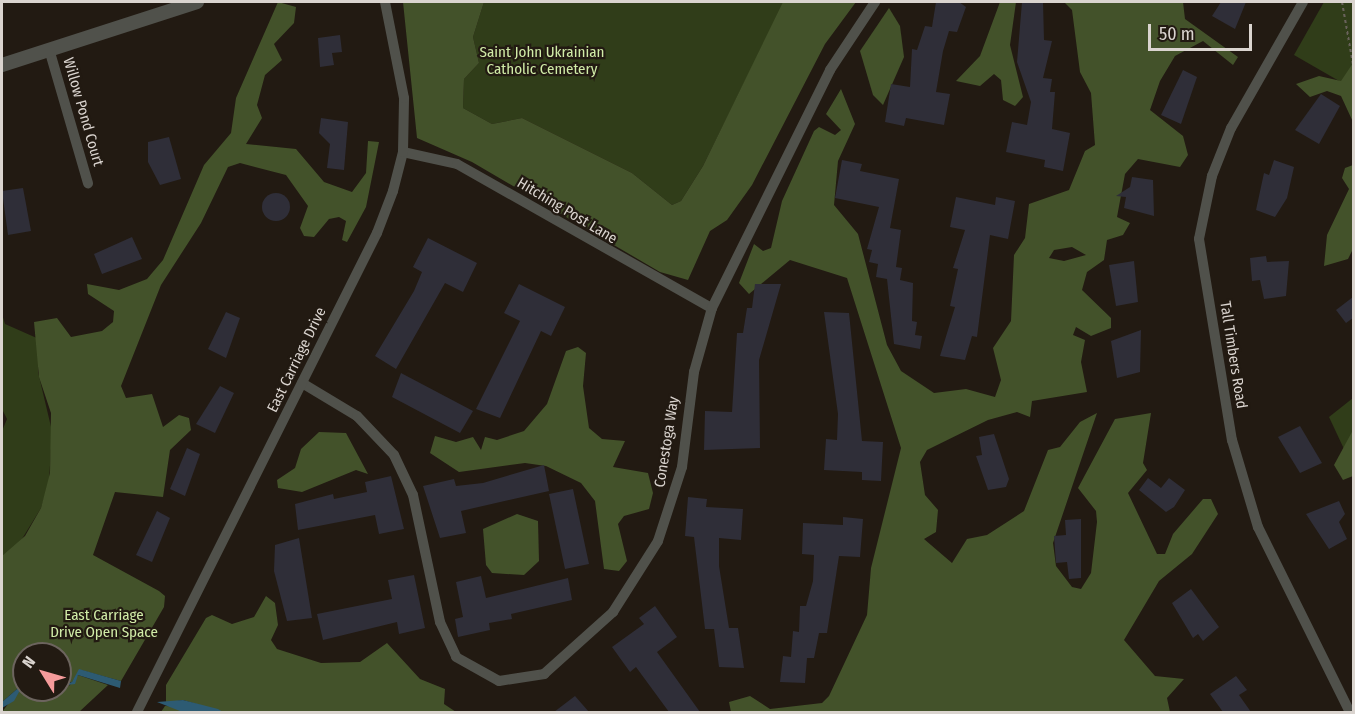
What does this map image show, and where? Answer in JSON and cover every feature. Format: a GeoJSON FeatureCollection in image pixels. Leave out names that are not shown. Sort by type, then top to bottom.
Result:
{"type":"FeatureCollection","features":[{"type":"Feature","properties":{"kind":"street"},"geometry":{"type":"LineString","coordinates":[[2,65],[197,2]]}},
{"type":"Feature","properties":{"kind":"street","name":"East Carriage Drive"},"geometry":{"type":"LineString","coordinates":[[137,712],[377,233],[403,153],[402,72],[384,2]]}},
{"type":"Feature","properties":{"kind":"street","name":"Conestoga Way"},"geometry":{"type":"LineString","coordinates":[[302,383],[357,416],[394,455],[413,495],[440,622],[456,657],[480,675],[521,682],[543,674],[600,626],[657,541],[682,467],[694,372],[712,308],[830,70],[875,2]]}},
{"type":"Feature","properties":{"kind":"street","name":"Tall Timbers Road"},"geometry":{"type":"LineString","coordinates":[[1303,2],[1231,128],[1212,176],[1199,239],[1232,440],[1258,527],[1350,712]]}},
{"type":"Feature","properties":{"kind":"street","name":"Willow Pond Court"},"geometry":{"type":"LineString","coordinates":[[49,49],[88,183]]}},
{"type":"Feature","properties":{"kind":"street","name":"Hitching Post Lane"},"geometry":{"type":"LineString","coordinates":[[403,153],[458,164],[712,308]]}},
{"type":"Feature","properties":{"kind":"path"},"geometry":{"type":"LineString","coordinates":[[1342,2],[1349,68],[1353,70]]}},
{"type":"Feature","properties":{"kind":"green space","name":"East Carriage Drive Open Space"},"geometry":{"type":"Polygon","coordinates":[[[278,2],[296,7],[294,23],[274,44],[282,60],[265,75],[257,105],[262,118],[246,144],[296,149],[324,182],[352,192],[366,173],[368,141],[379,142],[366,207],[347,242],[342,240],[346,221],[339,217],[329,219],[314,237],[304,236],[300,228],[308,206],[286,175],[240,163],[228,167],[201,223],[161,285],[121,386],[126,398],[152,394],[163,427],[179,415],[189,418],[191,430],[170,450],[163,497],[115,492],[93,555],[159,591],[165,596],[164,607],[121,681],[81,670],[72,682],[72,642],[12,642],[12,693],[2,702],[2,556],[25,536],[41,508],[50,473],[51,413],[39,377],[34,322],[57,318],[71,337],[102,331],[113,322],[114,311],[88,294],[87,284],[119,290],[147,279],[163,260],[204,165],[231,133],[236,98],[278,2]]]}},
{"type":"Feature","properties":{"kind":"green space"},"geometry":{"type":"Polygon","coordinates":[[[403,2],[484,2],[473,37],[479,63],[464,79],[463,108],[492,124],[522,118],[632,173],[672,205],[681,201],[703,166],[783,2],[856,2],[825,44],[752,185],[727,220],[710,231],[688,280],[660,272],[472,162],[417,138],[403,2]]]}},
{"type":"Feature","properties":{"kind":"green space","name":"Saint John Ukrainian Catholic Cemetery"},"geometry":{"type":"Polygon","coordinates":[[[484,2],[784,2],[703,166],[681,201],[672,205],[632,173],[522,118],[492,124],[463,108],[464,79],[479,63],[473,37],[484,2]]]}},
{"type":"Feature","properties":{"kind":"green space"},"geometry":{"type":"Polygon","coordinates":[[[1000,2],[1016,2],[1010,45],[1023,97],[1015,106],[1003,100],[1001,80],[994,74],[980,86],[956,81],[980,56],[1000,2]]]}},
{"type":"Feature","properties":{"kind":"green space"},"geometry":{"type":"Polygon","coordinates":[[[1064,2],[1183,2],[1185,19],[1238,57],[1233,65],[1203,41],[1175,56],[1160,81],[1150,110],[1183,136],[1188,155],[1180,167],[1138,159],[1125,174],[1117,217],[1130,223],[1123,235],[1107,240],[1104,260],[1087,272],[1082,290],[1111,318],[1111,328],[1091,336],[1076,327],[1073,335],[1085,340],[1081,362],[1087,392],[1032,401],[1030,417],[1017,412],[988,420],[927,450],[920,462],[925,495],[938,510],[936,532],[924,539],[952,563],[967,539],[987,535],[1024,511],[1048,450],[1060,447],[1080,422],[1097,413],[1053,543],[1056,566],[1072,587],[1081,589],[1091,573],[1097,522],[1096,511],[1078,488],[1115,419],[1151,413],[1143,463],[1147,470],[1128,493],[1157,554],[1165,554],[1173,534],[1203,499],[1211,499],[1218,514],[1192,554],[1159,581],[1124,640],[1155,676],[1184,679],[1167,698],[1170,712],[731,712],[729,702],[750,696],[770,709],[822,703],[829,696],[867,615],[871,568],[901,448],[847,278],[790,260],[749,294],[739,283],[754,244],[763,251],[771,248],[782,201],[814,131],[819,127],[835,135],[841,130],[826,114],[841,89],[855,124],[838,161],[834,205],[858,234],[887,345],[901,371],[934,393],[966,389],[995,397],[1001,380],[993,348],[1011,321],[1014,255],[1025,238],[1029,204],[1069,190],[1085,151],[1095,145],[1091,93],[1080,72],[1072,10],[1064,2]],[[1072,247],[1054,250],[1049,258],[1064,261],[1086,255],[1072,247]]]}},
{"type":"Feature","properties":{"kind":"green space"},"geometry":{"type":"Polygon","coordinates":[[[1324,2],[1353,2],[1353,89],[1294,55],[1324,2]]]}},
{"type":"Feature","properties":{"kind":"green space"},"geometry":{"type":"Polygon","coordinates":[[[889,8],[900,26],[904,57],[883,105],[873,95],[860,51],[889,8]]]}},
{"type":"Feature","properties":{"kind":"green space"},"geometry":{"type":"Polygon","coordinates":[[[1353,63],[1353,122],[1341,96],[1327,91],[1310,97],[1296,84],[1319,76],[1341,81],[1353,63]]]}},
{"type":"Feature","properties":{"kind":"green space"},"geometry":{"type":"Polygon","coordinates":[[[1353,165],[1352,251],[1348,259],[1324,266],[1327,235],[1349,189],[1342,178],[1345,168],[1353,165]]]}},
{"type":"Feature","properties":{"kind":"green space"},"geometry":{"type":"Polygon","coordinates":[[[2,314],[5,324],[39,339],[38,372],[52,431],[49,482],[41,508],[17,547],[2,556],[2,431],[7,419],[2,409],[2,314]]]}},
{"type":"Feature","properties":{"kind":"green space"},"geometry":{"type":"Polygon","coordinates":[[[578,347],[586,353],[583,386],[589,428],[602,439],[625,441],[613,467],[648,473],[653,493],[649,509],[624,516],[618,524],[627,561],[619,571],[604,569],[595,501],[581,483],[546,466],[525,463],[459,472],[430,453],[435,436],[456,442],[473,437],[481,450],[485,437],[497,440],[524,431],[547,404],[566,351],[578,347]]]}},
{"type":"Feature","properties":{"kind":"green space"},"geometry":{"type":"Polygon","coordinates":[[[1353,398],[1353,453],[1344,449],[1329,417],[1353,398]]]}},
{"type":"Feature","properties":{"kind":"green space"},"geometry":{"type":"Polygon","coordinates":[[[1353,430],[1353,476],[1343,480],[1334,465],[1353,430]]]}},
{"type":"Feature","properties":{"kind":"green space"},"geometry":{"type":"Polygon","coordinates":[[[319,432],[346,433],[368,474],[356,470],[302,492],[278,488],[277,480],[295,468],[301,449],[319,432]]]}},
{"type":"Feature","properties":{"kind":"green space"},"geometry":{"type":"Polygon","coordinates":[[[517,514],[538,521],[539,561],[524,575],[492,573],[486,565],[483,529],[517,514]]]}},
{"type":"Feature","properties":{"kind":"green space"},"geometry":{"type":"Polygon","coordinates":[[[266,596],[275,603],[278,625],[271,640],[277,649],[321,663],[360,662],[387,643],[420,679],[445,689],[444,704],[456,712],[223,712],[183,700],[166,703],[166,685],[206,618],[212,615],[232,624],[254,617],[266,596]]]}},
{"type":"Feature","properties":{"kind":"green space"},"geometry":{"type":"Polygon","coordinates":[[[78,675],[108,685],[79,712],[2,712],[12,699],[12,702],[72,702],[72,682],[78,675]]]}},
{"type":"Feature","properties":{"kind":"green space"},"geometry":{"type":"Polygon","coordinates":[[[165,706],[191,707],[206,712],[161,712],[165,706]]]}},
{"type":"Feature","properties":{"kind":"water"},"geometry":{"type":"Polygon","coordinates":[[[79,669],[121,681],[120,688],[78,675],[75,684],[72,684],[79,669]]]}},
{"type":"Feature","properties":{"kind":"water"},"geometry":{"type":"Polygon","coordinates":[[[12,693],[12,702],[2,708],[2,702],[12,693]]]}},
{"type":"Feature","properties":{"kind":"water"},"geometry":{"type":"Polygon","coordinates":[[[183,700],[223,712],[180,711],[157,702],[183,700]]]}},
{"type":"Feature","properties":{"kind":"building"},"geometry":{"type":"Polygon","coordinates":[[[936,2],[959,2],[966,7],[957,32],[949,31],[943,51],[936,92],[950,94],[944,125],[906,118],[904,126],[885,122],[891,84],[910,87],[912,49],[917,50],[925,26],[932,27],[936,2]]]}},
{"type":"Feature","properties":{"kind":"building"},"geometry":{"type":"Polygon","coordinates":[[[1022,2],[1043,2],[1044,40],[1052,41],[1043,78],[1052,79],[1050,92],[1055,92],[1052,129],[1070,133],[1063,171],[1044,167],[1045,160],[1006,152],[1012,122],[1027,125],[1031,102],[1017,62],[1022,2]]]}},
{"type":"Feature","properties":{"kind":"building"},"geometry":{"type":"Polygon","coordinates":[[[1221,2],[1246,2],[1235,29],[1212,16],[1221,2]]]}},
{"type":"Feature","properties":{"kind":"building"},"geometry":{"type":"Polygon","coordinates":[[[340,35],[342,52],[332,53],[334,65],[320,67],[318,38],[340,35]]]}},
{"type":"Feature","properties":{"kind":"building"},"geometry":{"type":"Polygon","coordinates":[[[1183,70],[1197,77],[1181,124],[1161,115],[1183,70]]]}},
{"type":"Feature","properties":{"kind":"building"},"geometry":{"type":"Polygon","coordinates":[[[1321,94],[1340,106],[1319,144],[1295,130],[1321,94]]]}},
{"type":"Feature","properties":{"kind":"building"},"geometry":{"type":"Polygon","coordinates":[[[321,118],[348,122],[344,170],[327,168],[330,144],[319,133],[321,118]]]}},
{"type":"Feature","properties":{"kind":"building"},"geometry":{"type":"Polygon","coordinates":[[[169,137],[181,179],[160,185],[148,162],[148,142],[169,137]]]}},
{"type":"Feature","properties":{"kind":"building"},"geometry":{"type":"Polygon","coordinates":[[[842,160],[862,164],[860,171],[899,179],[890,228],[901,230],[896,267],[902,268],[900,280],[913,283],[912,321],[917,322],[915,335],[922,336],[920,349],[894,344],[887,279],[876,277],[878,264],[869,262],[872,250],[867,249],[879,207],[835,198],[842,160]]]}},
{"type":"Feature","properties":{"kind":"building"},"geometry":{"type":"Polygon","coordinates":[[[1274,160],[1294,167],[1287,198],[1275,217],[1256,210],[1264,173],[1269,175],[1274,160]]]}},
{"type":"Feature","properties":{"kind":"building"},"geometry":{"type":"Polygon","coordinates":[[[1132,177],[1153,180],[1154,216],[1124,208],[1126,197],[1116,196],[1130,187],[1132,177]]]}},
{"type":"Feature","properties":{"kind":"building"},"geometry":{"type":"Polygon","coordinates":[[[23,188],[31,231],[8,235],[2,191],[23,188]]]}},
{"type":"Feature","properties":{"kind":"building"},"geometry":{"type":"Polygon","coordinates":[[[276,193],[286,197],[290,207],[286,217],[276,221],[266,217],[262,207],[266,197],[276,193]]]}},
{"type":"Feature","properties":{"kind":"building"},"geometry":{"type":"Polygon","coordinates":[[[956,197],[995,205],[996,197],[1015,201],[1008,239],[990,235],[977,337],[972,336],[965,360],[940,356],[955,307],[950,306],[958,269],[953,268],[965,230],[950,227],[956,197]]]}},
{"type":"Feature","properties":{"kind":"building"},"geometry":{"type":"Polygon","coordinates":[[[132,237],[142,259],[102,274],[94,254],[132,237]]]}},
{"type":"Feature","properties":{"kind":"building"},"geometry":{"type":"Polygon","coordinates":[[[428,238],[477,263],[463,292],[445,283],[396,369],[375,356],[414,291],[422,272],[413,267],[428,238]]]}},
{"type":"Feature","properties":{"kind":"building"},"geometry":{"type":"Polygon","coordinates":[[[1266,256],[1267,262],[1289,261],[1286,296],[1264,299],[1260,280],[1252,281],[1250,258],[1266,256]]]}},
{"type":"Feature","properties":{"kind":"building"},"geometry":{"type":"Polygon","coordinates":[[[1134,261],[1138,302],[1116,306],[1109,265],[1134,261]]]}},
{"type":"Feature","properties":{"kind":"building"},"geometry":{"type":"Polygon","coordinates":[[[519,284],[565,307],[551,336],[541,331],[500,418],[476,409],[520,321],[504,313],[519,284]]]}},
{"type":"Feature","properties":{"kind":"building"},"geometry":{"type":"Polygon","coordinates":[[[755,284],[781,284],[759,360],[760,448],[704,450],[705,411],[732,412],[737,333],[743,333],[747,308],[752,308],[755,284]]]}},
{"type":"Feature","properties":{"kind":"building"},"geometry":{"type":"Polygon","coordinates":[[[1353,297],[1353,318],[1346,323],[1336,310],[1353,297]]]}},
{"type":"Feature","properties":{"kind":"building"},"geometry":{"type":"Polygon","coordinates":[[[226,312],[240,318],[226,358],[208,349],[226,312]]]}},
{"type":"Feature","properties":{"kind":"building"},"geometry":{"type":"Polygon","coordinates":[[[824,312],[849,313],[862,441],[883,442],[881,481],[862,480],[862,472],[824,470],[826,439],[837,440],[838,414],[824,312]]]}},
{"type":"Feature","properties":{"kind":"building"},"geometry":{"type":"Polygon","coordinates":[[[1141,330],[1140,372],[1117,378],[1111,341],[1141,330]]]}},
{"type":"Feature","properties":{"kind":"building"},"geometry":{"type":"Polygon","coordinates":[[[401,373],[473,411],[460,433],[392,397],[401,373]]]}},
{"type":"Feature","properties":{"kind":"building"},"geometry":{"type":"Polygon","coordinates":[[[220,386],[234,393],[215,433],[196,424],[220,386]]]}},
{"type":"Feature","properties":{"kind":"building"},"geometry":{"type":"Polygon","coordinates":[[[1300,426],[1322,463],[1300,473],[1278,437],[1300,426]]]}},
{"type":"Feature","properties":{"kind":"building"},"geometry":{"type":"Polygon","coordinates":[[[994,434],[1009,479],[1006,487],[988,490],[976,456],[982,455],[979,437],[994,434]]]}},
{"type":"Feature","properties":{"kind":"building"},"geometry":{"type":"Polygon","coordinates":[[[187,448],[200,454],[185,496],[170,489],[187,448]]]}},
{"type":"Feature","properties":{"kind":"building"},"geometry":{"type":"Polygon","coordinates":[[[544,465],[549,491],[461,511],[466,533],[440,538],[423,486],[454,479],[456,486],[483,483],[544,465]]]}},
{"type":"Feature","properties":{"kind":"building"},"geometry":{"type":"Polygon","coordinates":[[[391,476],[404,529],[379,534],[375,515],[298,530],[295,504],[333,494],[334,499],[367,492],[365,482],[391,476]]]}},
{"type":"Feature","properties":{"kind":"building"},"geometry":{"type":"Polygon","coordinates":[[[1148,478],[1161,488],[1169,478],[1185,490],[1174,507],[1166,512],[1139,490],[1148,478]]]}},
{"type":"Feature","properties":{"kind":"building"},"geometry":{"type":"Polygon","coordinates":[[[573,489],[589,564],[565,569],[549,494],[573,489]]]}},
{"type":"Feature","properties":{"kind":"building"},"geometry":{"type":"Polygon","coordinates":[[[688,497],[707,499],[706,507],[743,509],[741,540],[719,538],[719,566],[729,628],[738,628],[744,668],[719,667],[714,629],[705,629],[694,537],[685,536],[688,497]]]}},
{"type":"Feature","properties":{"kind":"building"},"geometry":{"type":"Polygon","coordinates":[[[1339,501],[1345,514],[1339,522],[1347,539],[1329,549],[1306,514],[1339,501]]]}},
{"type":"Feature","properties":{"kind":"building"},"geometry":{"type":"Polygon","coordinates":[[[157,511],[170,518],[152,562],[136,555],[157,511]]]}},
{"type":"Feature","properties":{"kind":"building"},"geometry":{"type":"Polygon","coordinates":[[[843,517],[863,519],[860,557],[839,556],[827,633],[819,633],[814,658],[807,658],[805,683],[780,682],[783,656],[791,657],[793,631],[799,632],[800,606],[806,606],[813,581],[814,555],[802,554],[803,523],[843,525],[843,517]]]}},
{"type":"Feature","properties":{"kind":"building"},"geometry":{"type":"Polygon","coordinates":[[[1081,519],[1081,578],[1069,579],[1067,562],[1056,563],[1054,536],[1066,535],[1065,520],[1081,519]]]}},
{"type":"Feature","properties":{"kind":"building"},"geometry":{"type":"Polygon","coordinates":[[[299,538],[312,618],[287,621],[274,571],[275,545],[299,538]]]}},
{"type":"Feature","properties":{"kind":"building"},"geometry":{"type":"Polygon","coordinates":[[[414,575],[425,628],[399,634],[397,622],[323,640],[317,614],[392,599],[388,580],[414,575]]]}},
{"type":"Feature","properties":{"kind":"building"},"geometry":{"type":"Polygon","coordinates":[[[481,576],[486,598],[568,578],[572,600],[511,614],[512,619],[489,623],[490,630],[458,637],[455,619],[463,617],[456,582],[481,576]]]}},
{"type":"Feature","properties":{"kind":"building"},"geometry":{"type":"Polygon","coordinates":[[[1191,589],[1219,627],[1203,641],[1198,634],[1193,638],[1172,603],[1191,589]]]}},
{"type":"Feature","properties":{"kind":"building"},"geometry":{"type":"Polygon","coordinates":[[[655,606],[677,637],[657,652],[700,712],[669,712],[636,667],[630,672],[612,647],[644,624],[639,618],[655,606]]]}},
{"type":"Feature","properties":{"kind":"building"},"geometry":{"type":"Polygon","coordinates":[[[1236,676],[1247,690],[1239,695],[1251,712],[1223,712],[1210,694],[1236,676]]]}},
{"type":"Feature","properties":{"kind":"building"},"geometry":{"type":"Polygon","coordinates":[[[575,696],[589,712],[554,712],[575,696]]]}}]}
